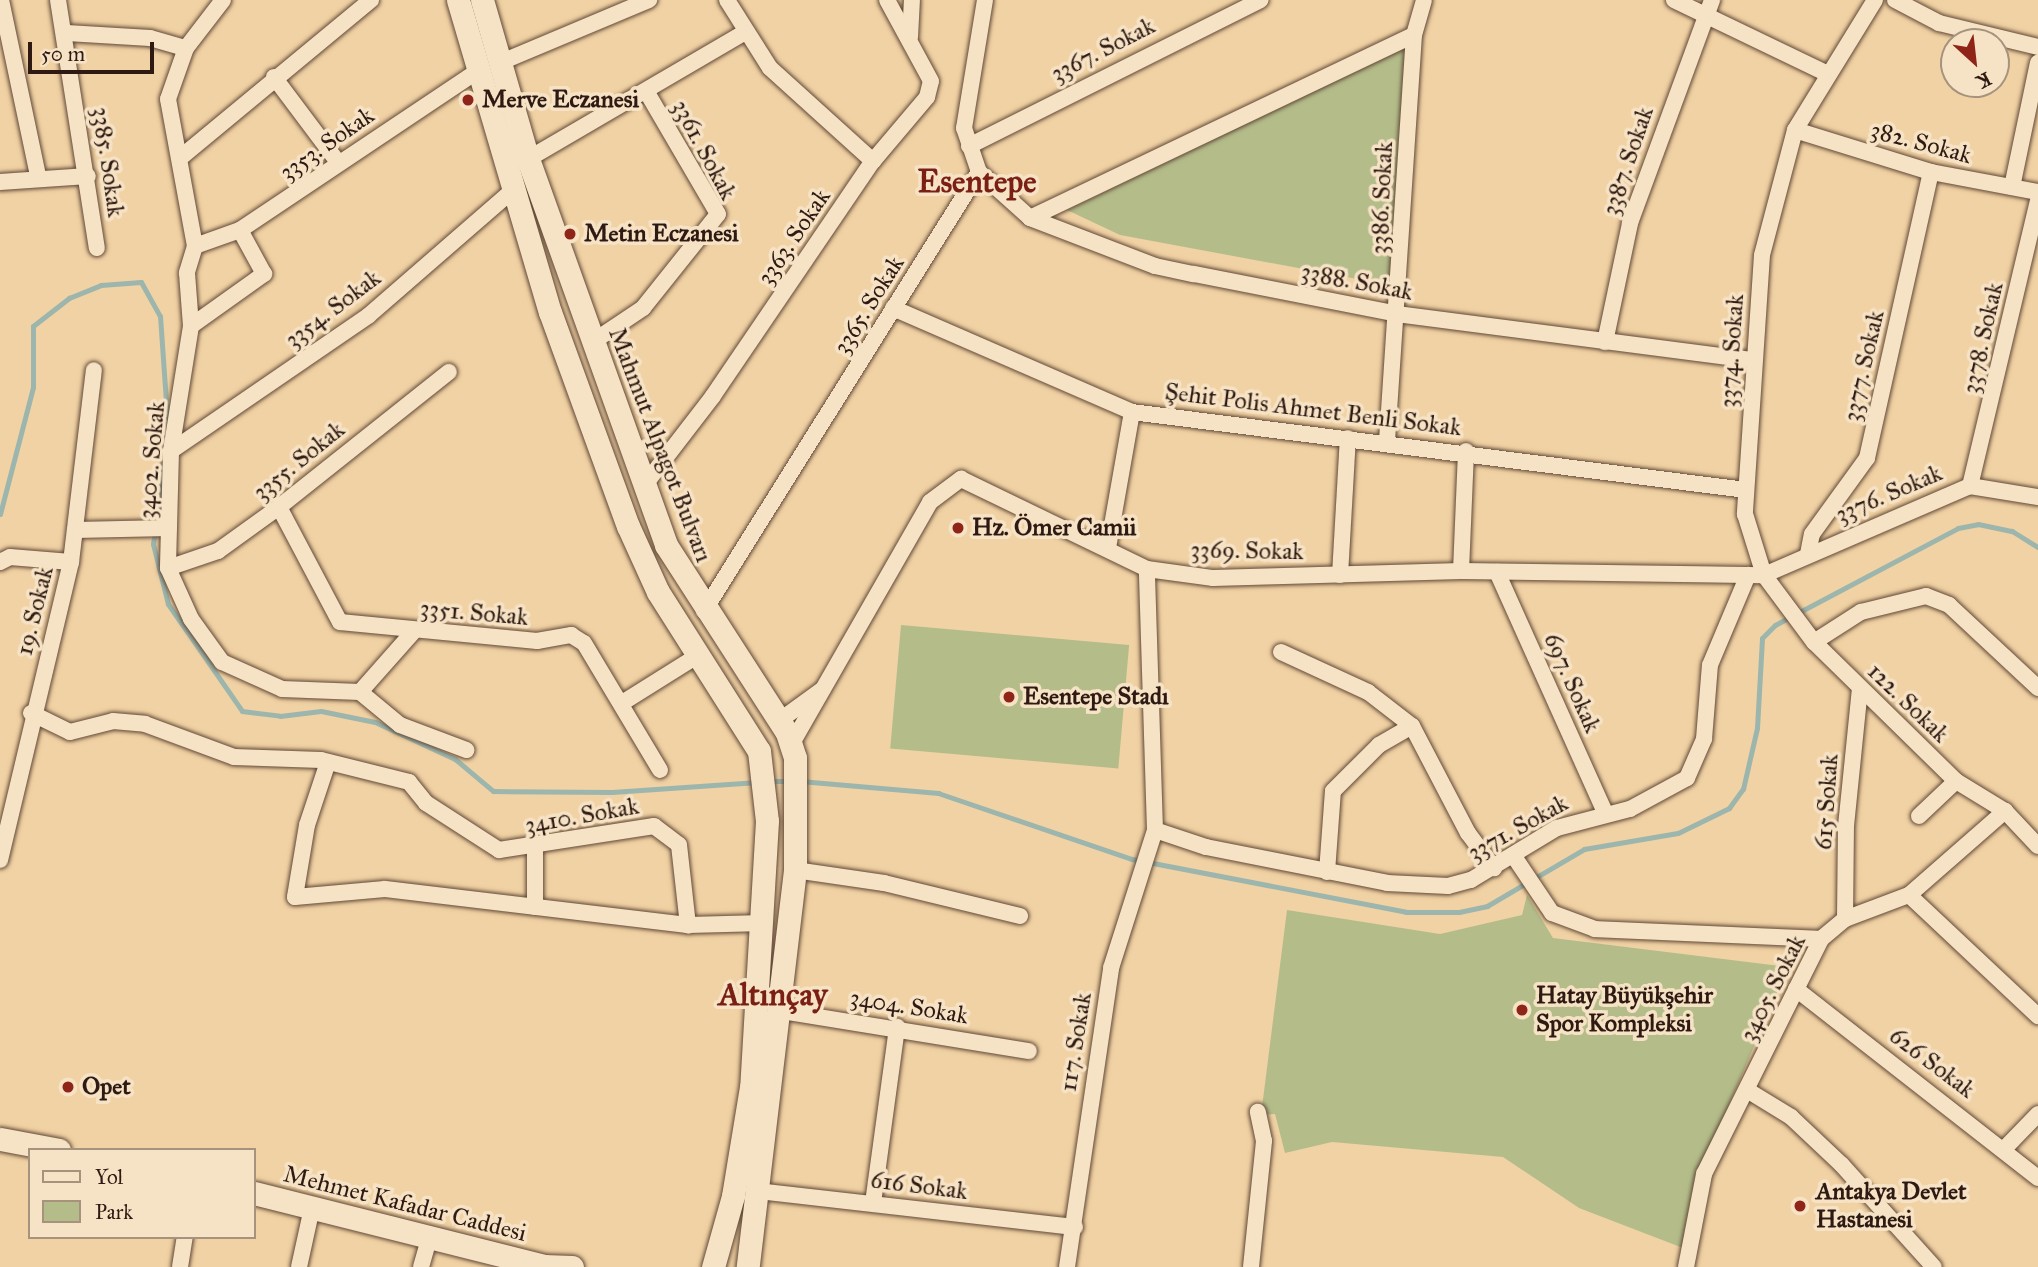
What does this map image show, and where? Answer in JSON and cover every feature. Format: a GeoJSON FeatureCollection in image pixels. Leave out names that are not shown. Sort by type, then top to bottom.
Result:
{"type":"FeatureCollection","features":[{"type":"Feature","properties":{"kind":"main road","name":"Mahmut Alpagot Bulvarı"},"geometry":{"type":"LineString","coordinates":[[458,0],[489,66],[527,159],[591,343],[666,545],[704,611],[779,721],[793,751],[799,819],[795,870],[781,1011],[748,1267]]}},
{"type":"Feature","properties":{"kind":"main road","name":"Mahmut Alpagot Bulvarı"},"geometry":{"type":"LineString","coordinates":[[482,0],[489,66],[512,191],[578,398],[628,526],[658,592],[697,656],[754,738],[760,758],[767,821],[764,923],[751,1087],[733,1196],[713,1267]]}},
{"type":"Feature","properties":{"kind":"main road"},"geometry":{"type":"LineString","coordinates":[[0,1139],[48,1148]]}},
{"type":"Feature","properties":{"kind":"main road","name":"Mehmet Kafadar Caddesi"},"geometry":{"type":"LineString","coordinates":[[256,1194],[544,1267],[572,1267]]}},
{"type":"Feature","properties":{"kind":"street"},"geometry":{"type":"LineString","coordinates":[[1,0],[38,176]]}},
{"type":"Feature","properties":{"kind":"street","name":"3385. Sokak"},"geometry":{"type":"LineString","coordinates":[[58,0],[67,33],[97,248]]}},
{"type":"Feature","properties":{"kind":"street","name":"3402. Sokak"},"geometry":{"type":"LineString","coordinates":[[223,0],[186,48],[168,99],[195,246],[187,273],[191,326],[171,451],[164,528],[168,568],[191,619],[222,662],[282,689],[360,692]]}},
{"type":"Feature","properties":{"kind":"street"},"geometry":{"type":"LineString","coordinates":[[180,158],[274,77],[350,5],[371,0]]}},
{"type":"Feature","properties":{"kind":"street","name":"3353. Sokak"},"geometry":{"type":"LineString","coordinates":[[195,246],[240,230],[338,161],[489,66],[649,0]]}},
{"type":"Feature","properties":{"kind":"street"},"geometry":{"type":"LineString","coordinates":[[727,0],[744,33],[770,68],[873,161]]}},
{"type":"Feature","properties":{"kind":"street"},"geometry":{"type":"LineString","coordinates":[[887,0],[910,37]]}},
{"type":"Feature","properties":{"kind":"street","name":"3363. Sokak"},"geometry":{"type":"LineString","coordinates":[[643,487],[713,396],[873,161],[927,97],[931,81],[910,37],[912,0]]}},
{"type":"Feature","properties":{"kind":"street"},"geometry":{"type":"LineString","coordinates":[[979,172],[964,128],[985,0]]}},
{"type":"Feature","properties":{"kind":"street","name":"3367. Sokak"},"geometry":{"type":"LineString","coordinates":[[969,146],[1260,0]]}},
{"type":"Feature","properties":{"kind":"street","name":"3386. Sokak"},"geometry":{"type":"LineString","coordinates":[[1387,441],[1414,35],[1424,0]]}},
{"type":"Feature","properties":{"kind":"street"},"geometry":{"type":"LineString","coordinates":[[1674,0],[1709,6],[1826,73]]}},
{"type":"Feature","properties":{"kind":"street","name":"3374. Sokak"},"geometry":{"type":"LineString","coordinates":[[1756,575],[1745,513],[1762,255],[1795,130],[1826,73],[1875,0]]}},
{"type":"Feature","properties":{"kind":"street"},"geometry":{"type":"LineString","coordinates":[[1895,0],[1939,23],[2038,47]]}},
{"type":"Feature","properties":{"kind":"street","name":"3387. Sokak"},"geometry":{"type":"LineString","coordinates":[[1605,342],[1630,223],[1709,6]]}},
{"type":"Feature","properties":{"kind":"street"},"geometry":{"type":"LineString","coordinates":[[67,33],[150,38],[186,48]]}},
{"type":"Feature","properties":{"kind":"street","name":"3361. Sokak"},"geometry":{"type":"LineString","coordinates":[[527,159],[648,94],[744,33]]}},
{"type":"Feature","properties":{"kind":"street"},"geometry":{"type":"LineString","coordinates":[[1030,218],[1414,35]]}},
{"type":"Feature","properties":{"kind":"street"},"geometry":{"type":"LineString","coordinates":[[2012,187],[2038,63]]}},
{"type":"Feature","properties":{"kind":"street"},"geometry":{"type":"LineString","coordinates":[[274,77],[338,161]]}},
{"type":"Feature","properties":{"kind":"street","name":"3361. Sokak"},"geometry":{"type":"LineString","coordinates":[[591,343],[643,308],[718,214],[648,94]]}},
{"type":"Feature","properties":{"kind":"street","name":"382. Sokak"},"geometry":{"type":"LineString","coordinates":[[1795,130],[1931,172],[2038,192]]}},
{"type":"Feature","properties":{"kind":"street","name":"3388. Sokak"},"geometry":{"type":"LineString","coordinates":[[979,172],[1030,218],[1155,267],[1397,314],[1753,360]]}},
{"type":"Feature","properties":{"kind":"street","name":"3365. Sokak"},"geometry":{"type":"LineString","coordinates":[[704,611],[979,172]]}},
{"type":"Feature","properties":{"kind":"street","name":"3377. Sokak"},"geometry":{"type":"LineString","coordinates":[[1808,554],[1812,534],[1867,458],[1931,172]]}},
{"type":"Feature","properties":{"kind":"street"},"geometry":{"type":"LineString","coordinates":[[0,182],[38,176],[88,176]]}},
{"type":"Feature","properties":{"kind":"street","name":"3354. Sokak"},"geometry":{"type":"LineString","coordinates":[[171,451],[368,316],[512,191]]}},
{"type":"Feature","properties":{"kind":"street","name":"3378. Sokak"},"geometry":{"type":"LineString","coordinates":[[1970,486],[2038,201]]}},
{"type":"Feature","properties":{"kind":"street"},"geometry":{"type":"LineString","coordinates":[[191,326],[255,286],[264,274],[240,230]]}},
{"type":"Feature","properties":{"kind":"street","name":"Şehit Polis Ahmet Benli Sokak"},"geometry":{"type":"LineString","coordinates":[[893,308],[1132,412],[1466,451],[1746,490]]}},
{"type":"Feature","properties":{"kind":"street","name":"19. Sokak"},"geometry":{"type":"LineString","coordinates":[[0,860],[31,713],[71,562],[94,370]]}},
{"type":"Feature","properties":{"kind":"street","name":"3355. Sokak"},"geometry":{"type":"LineString","coordinates":[[168,568],[218,551],[279,508],[449,372]]}},
{"type":"Feature","properties":{"kind":"street"},"geometry":{"type":"LineString","coordinates":[[1108,548],[1132,412]]}},
{"type":"Feature","properties":{"kind":"street"},"geometry":{"type":"LineString","coordinates":[[1340,575],[1348,438]]}},
{"type":"Feature","properties":{"kind":"street"},"geometry":{"type":"LineString","coordinates":[[1461,571],[1466,451]]}},
{"type":"Feature","properties":{"kind":"street","name":"3369. Sokak"},"geometry":{"type":"LineString","coordinates":[[793,751],[823,689],[930,502],[961,480],[1108,548],[1147,569],[1213,578],[1461,571],[1756,575]]}},
{"type":"Feature","properties":{"kind":"street","name":"3376. Sokak"},"geometry":{"type":"LineString","coordinates":[[1756,575],[1970,486],[2038,497]]}},
{"type":"Feature","properties":{"kind":"street","name":"3351. Sokak"},"geometry":{"type":"LineString","coordinates":[[279,508],[340,622],[537,641],[571,635],[584,643],[660,770]]}},
{"type":"Feature","properties":{"kind":"street"},"geometry":{"type":"LineString","coordinates":[[75,530],[164,528]]}},
{"type":"Feature","properties":{"kind":"street"},"geometry":{"type":"LineString","coordinates":[[0,562],[10,557],[71,562]]}},
{"type":"Feature","properties":{"kind":"street","name":"117. Sokak"},"geometry":{"type":"LineString","coordinates":[[1067,1267],[1111,968],[1142,885],[1155,830],[1147,569]]}},
{"type":"Feature","properties":{"kind":"street","name":"697. Sokak"},"geometry":{"type":"LineString","coordinates":[[1497,572],[1605,812]]}},
{"type":"Feature","properties":{"kind":"street","name":"122. Sokak"},"geometry":{"type":"LineString","coordinates":[[1756,575],[1860,690],[1956,780],[2005,811],[2038,846]]}},
{"type":"Feature","properties":{"kind":"street","name":"3371. Sokak"},"geometry":{"type":"LineString","coordinates":[[1155,830],[1327,872],[1448,886],[1494,868],[1557,828],[1665,794],[1698,761],[1710,665],[1756,575]]}},
{"type":"Feature","properties":{"kind":"street"},"geometry":{"type":"LineString","coordinates":[[1814,642],[1861,612],[1927,596],[1949,605],[2038,688]]}},
{"type":"Feature","properties":{"kind":"street"},"geometry":{"type":"LineString","coordinates":[[414,631],[360,692],[400,725],[466,750]]}},
{"type":"Feature","properties":{"kind":"street"},"geometry":{"type":"LineString","coordinates":[[1281,652],[1368,692],[1412,726],[1468,833],[1494,868]]}},
{"type":"Feature","properties":{"kind":"street"},"geometry":{"type":"LineString","coordinates":[[622,703],[697,656]]}},
{"type":"Feature","properties":{"kind":"street","name":"3369. Sokak"},"geometry":{"type":"LineString","coordinates":[[779,721],[823,689]]}},
{"type":"Feature","properties":{"kind":"street","name":"615 Sokak"},"geometry":{"type":"LineString","coordinates":[[1845,919],[1846,826],[1860,690]]}},
{"type":"Feature","properties":{"kind":"street","name":"3410. Sokak"},"geometry":{"type":"LineString","coordinates":[[31,713],[70,732],[113,721],[145,724],[234,757],[328,762],[409,782],[426,803],[499,850],[535,849],[654,826],[666,830],[683,855],[688,925]]}},
{"type":"Feature","properties":{"kind":"street"},"geometry":{"type":"LineString","coordinates":[[1327,872],[1333,791],[1379,745],[1412,726]]}},
{"type":"Feature","properties":{"kind":"street"},"geometry":{"type":"LineString","coordinates":[[328,762],[307,825],[295,897],[385,890],[688,925],[764,923]]}},
{"type":"Feature","properties":{"kind":"street"},"geometry":{"type":"LineString","coordinates":[[1919,816],[1956,780]]}},
{"type":"Feature","properties":{"kind":"street","name":"3405. Sokak"},"geometry":{"type":"LineString","coordinates":[[1686,1267],[1704,1174],[1821,939],[1845,919],[1909,895],[2005,811]]}},
{"type":"Feature","properties":{"kind":"street"},"geometry":{"type":"LineString","coordinates":[[535,849],[535,906]]}},
{"type":"Feature","properties":{"kind":"street"},"geometry":{"type":"LineString","coordinates":[[1513,855],[1533,890],[1552,914],[1595,929],[1821,939]]}},
{"type":"Feature","properties":{"kind":"street"},"geometry":{"type":"LineString","coordinates":[[795,870],[884,883],[1020,916]]}},
{"type":"Feature","properties":{"kind":"street"},"geometry":{"type":"LineString","coordinates":[[1909,895],[2038,1016]]}},
{"type":"Feature","properties":{"kind":"street","name":"626 Sokak"},"geometry":{"type":"LineString","coordinates":[[1796,989],[2006,1147],[2038,1178]]}},
{"type":"Feature","properties":{"kind":"street","name":"3404. Sokak"},"geometry":{"type":"LineString","coordinates":[[781,1011],[897,1027],[1029,1051]]}},
{"type":"Feature","properties":{"kind":"street"},"geometry":{"type":"LineString","coordinates":[[873,1203],[897,1027]]}},
{"type":"Feature","properties":{"kind":"street"},"geometry":{"type":"LineString","coordinates":[[1747,1090],[1790,1117],[1842,1165],[1934,1267]]}},
{"type":"Feature","properties":{"kind":"street"},"geometry":{"type":"LineString","coordinates":[[1251,1267],[1252,1230],[1264,1142],[1258,1112]]}},
{"type":"Feature","properties":{"kind":"street"},"geometry":{"type":"LineString","coordinates":[[2006,1147],[2038,1114]]}},
{"type":"Feature","properties":{"kind":"street","name":"616 Sokak"},"geometry":{"type":"LineString","coordinates":[[758,1191],[1075,1227]]}},
{"type":"Feature","properties":{"kind":"street"},"geometry":{"type":"LineString","coordinates":[[299,1267],[312,1208]]}},
{"type":"Feature","properties":{"kind":"street"},"geometry":{"type":"LineString","coordinates":[[180,1267],[185,1239]]}},
{"type":"Feature","properties":{"kind":"street"},"geometry":{"type":"LineString","coordinates":[[421,1267],[429,1239]]}},
{"type":"Feature","properties":{"kind":"green space"},"geometry":{"type":"Polygon","coordinates":[[[1405,47],[1395,286],[1120,235],[1067,210],[1405,47]]]}},
{"type":"Feature","properties":{"kind":"green space","name":"Esentepe Stadı"},"geometry":{"type":"Polygon","coordinates":[[[901,625],[1129,645],[1118,768],[890,749],[901,625]]]}},
{"type":"Feature","properties":{"kind":"green space"},"geometry":{"type":"Polygon","coordinates":[[[1527,895],[1553,938],[1788,967],[1699,1175],[1683,1248],[1579,1208],[1503,1157],[1332,1142],[1285,1153],[1275,1114],[1261,1115],[1287,910],[1440,934],[1522,915],[1527,895]]]}},
{"type":"Feature","properties":{"kind":"waterway"},"geometry":{"type":"LineString","coordinates":[[0,514],[33,387],[33,326],[69,298],[101,285],[141,282],[160,316],[168,429]]}},
{"type":"Feature","properties":{"kind":"waterway"},"geometry":{"type":"LineString","coordinates":[[164,463],[153,544],[168,604],[242,711],[280,716],[321,711],[375,722],[455,759],[493,791],[612,792],[758,782]]}},
{"type":"Feature","properties":{"kind":"waterway"},"geometry":{"type":"LineString","coordinates":[[800,781],[938,793],[1132,859],[1406,912],[1459,912],[1487,906],[1584,849],[1678,833],[1729,808],[1743,789],[1757,728],[1762,638],[1775,625],[1958,528],[1978,524],[2012,531],[2038,547]]}},
{"type":"Feature","properties":{"kind":"waterway"},"geometry":{"type":"LineString","coordinates":[[768,781],[790,781]]}},
{"type":"Feature","properties":{"kind":"place","name":"Merve Eczanesi"},"geometry":{"type":"Point","coordinates":[468,100]}},
{"type":"Feature","properties":{"kind":"place","name":"Metin Eczanesi"},"geometry":{"type":"Point","coordinates":[570,234]}},
{"type":"Feature","properties":{"kind":"place","name":"Hz. Ömer Camii"},"geometry":{"type":"Point","coordinates":[958,528]}},
{"type":"Feature","properties":{"kind":"place","name":"Esentepe Stadı"},"geometry":{"type":"Point","coordinates":[1009,697]}},
{"type":"Feature","properties":{"kind":"place","name":"Hatay Büyükşehir Spor Kompleksi"},"geometry":{"type":"Point","coordinates":[1522,1010]}},
{"type":"Feature","properties":{"kind":"place","name":"Opet"},"geometry":{"type":"Point","coordinates":[68,1087]}},
{"type":"Feature","properties":{"kind":"place","name":"Antakya Devlet Hastanesi"},"geometry":{"type":"Point","coordinates":[1800,1206]}},
{"type":"Feature","properties":{"kind":"district","name":"Esentepe"},"geometry":{"type":"Point","coordinates":[977,182]}},
{"type":"Feature","properties":{"kind":"district","name":"Altınçay"},"geometry":{"type":"Point","coordinates":[773,995]}}]}
